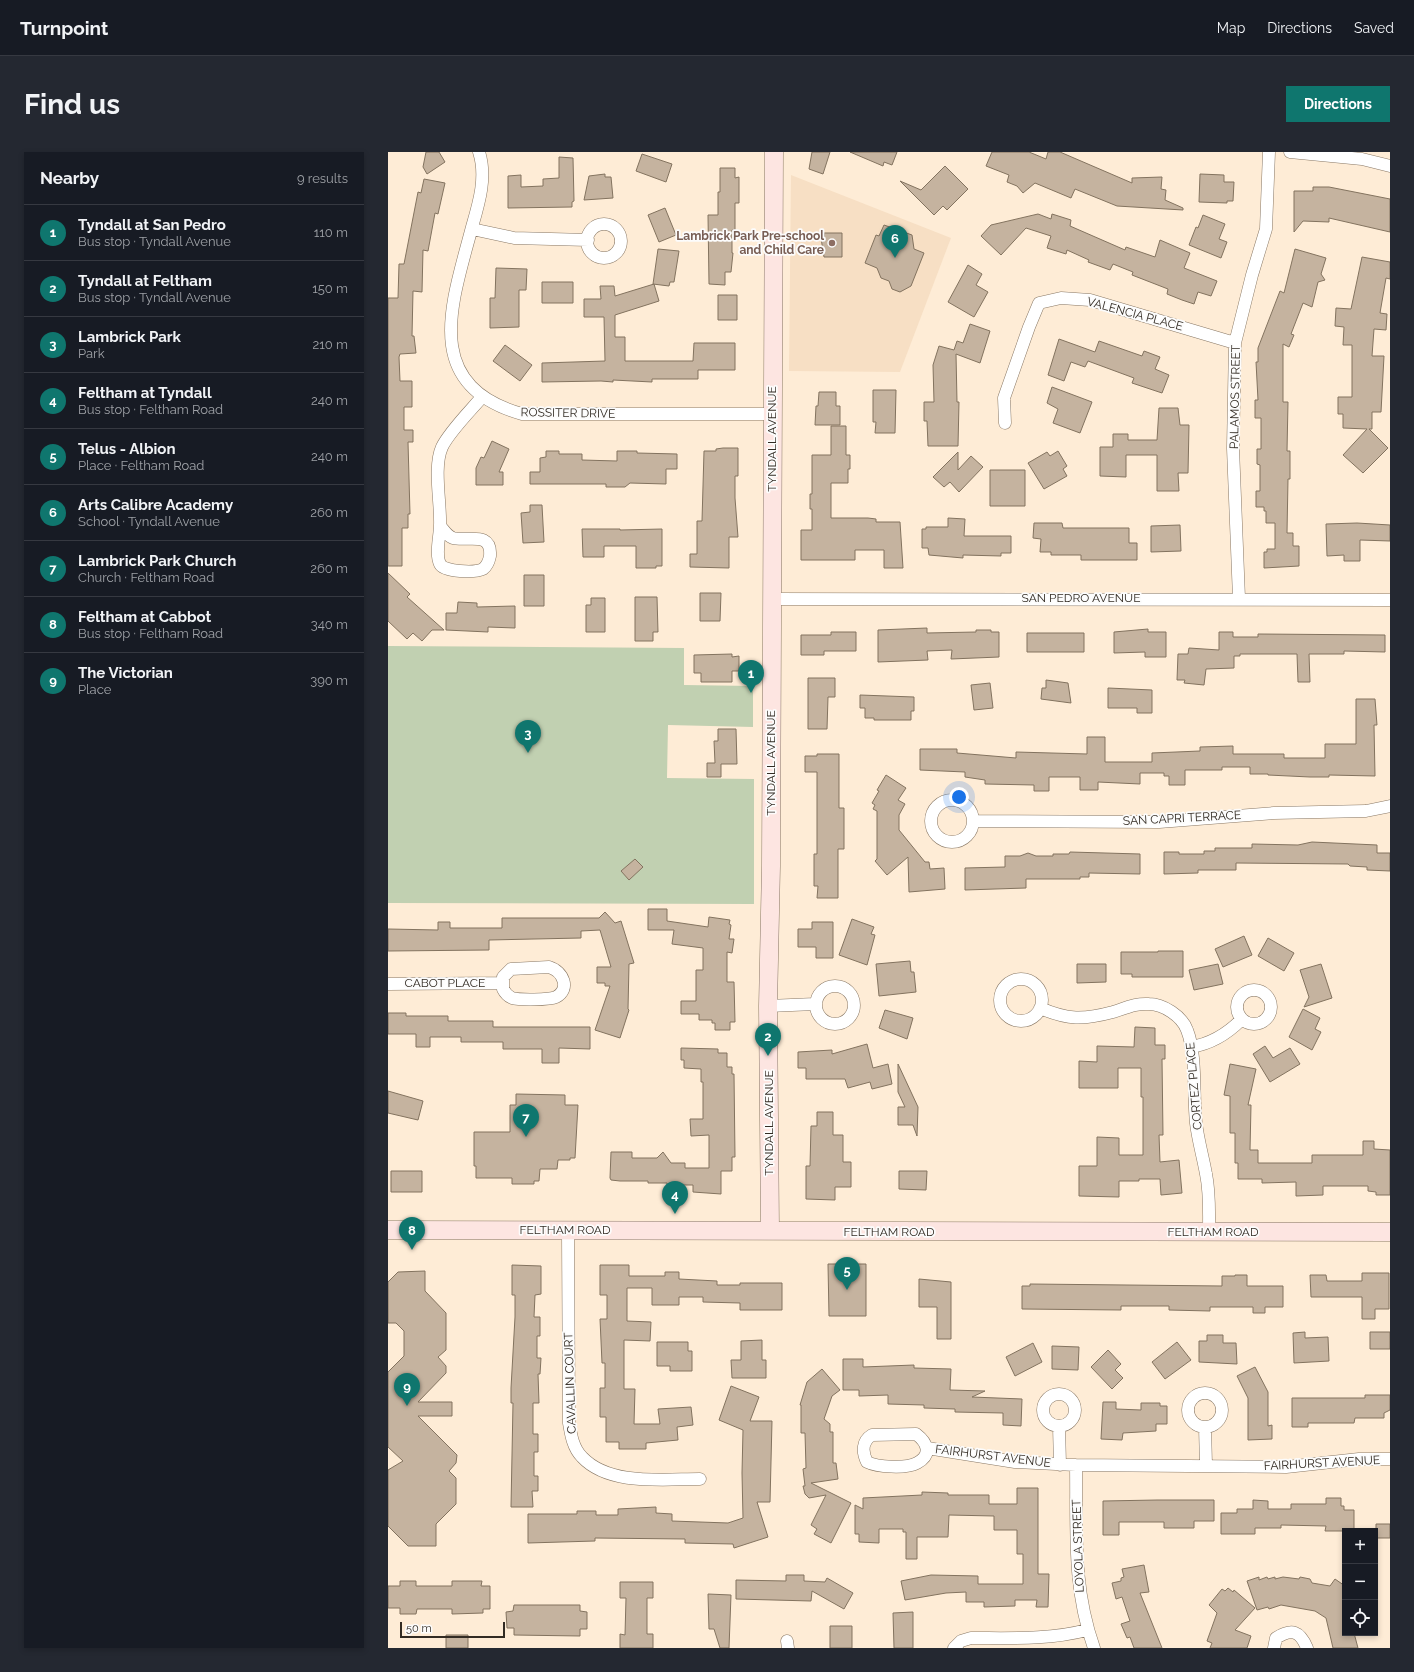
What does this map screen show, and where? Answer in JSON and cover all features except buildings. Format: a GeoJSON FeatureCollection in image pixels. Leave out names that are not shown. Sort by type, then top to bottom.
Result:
{"type":"FeatureCollection","features":[{"type":"Feature","properties":{"kind":"street","name":"ROSSITER DRIVE"},"geometry":{"type":"LineString","coordinates":[[479,152],[482,169],[480,198],[455,292],[451,342],[458,369],[470,386],[482,397],[500,408],[522,414],[772,414]]}},
{"type":"Feature","properties":{"kind":"street","name":"TYNDALL AVENUE"},"geometry":{"type":"LineString","coordinates":[[770,1230],[768,1006],[771,866],[774,152]]}},
{"type":"Feature","properties":{"kind":"street","name":"PALAMOS STREET"},"geometry":{"type":"LineString","coordinates":[[1239,598],[1233,448],[1235,343],[1252,275],[1266,229],[1269,152]]}},
{"type":"Feature","properties":{"kind":"street"},"geometry":{"type":"LineString","coordinates":[[1290,152],[1362,159],[1390,166]]}},
{"type":"Feature","properties":{"kind":"street"},"geometry":{"type":"LineString","coordinates":[[472,229],[514,238],[588,240]]}},
{"type":"Feature","properties":{"kind":"street","name":"VALENCIA PLACE"},"geometry":{"type":"LineString","coordinates":[[1006,423],[1004,398],[1029,327],[1040,303],[1061,298],[1090,300],[1235,343]]}},
{"type":"Feature","properties":{"kind":"street"},"geometry":{"type":"LineString","coordinates":[[440,526],[448,535],[454,538],[479,538],[485,541],[489,547],[490,555],[485,568],[480,570],[452,571],[443,568],[439,563],[438,555],[440,526],[438,465],[442,447],[482,397]]}},
{"type":"Feature","properties":{"kind":"street","name":"SAN PEDRO AVENUE"},"geometry":{"type":"LineString","coordinates":[[772,599],[1239,598],[1390,600]]}},
{"type":"Feature","properties":{"kind":"street","name":"SAN CAPRI TERRACE"},"geometry":{"type":"LineString","coordinates":[[973,821],[1159,822],[1274,813],[1366,811],[1390,806]]}},
{"type":"Feature","properties":{"kind":"street","name":"CABOT PLACE"},"geometry":{"type":"LineString","coordinates":[[549,967],[556,969],[561,973],[564,986],[556,997],[550,999],[518,999],[506,994],[502,983],[503,977],[512,969],[549,967]]}},
{"type":"Feature","properties":{"kind":"street","name":"CABOT PLACE"},"geometry":{"type":"LineString","coordinates":[[388,984],[502,983]]}},
{"type":"Feature","properties":{"kind":"street"},"geometry":{"type":"LineString","coordinates":[[768,1006],[815,1004]]}},
{"type":"Feature","properties":{"kind":"street","name":"CORTEZ PLACE"},"geometry":{"type":"LineString","coordinates":[[1040,1008],[1059,1016],[1080,1018],[1114,1011],[1133,1004],[1150,1004],[1164,1008],[1177,1016],[1187,1028],[1192,1047],[1196,1125],[1209,1191],[1209,1231]]}},
{"type":"Feature","properties":{"kind":"street"},"geometry":{"type":"LineString","coordinates":[[1192,1047],[1206,1045],[1242,1020]]}},
{"type":"Feature","properties":{"kind":"street","name":"FELTHAM ROAD"},"geometry":{"type":"LineString","coordinates":[[388,1230],[1390,1232]]}},
{"type":"Feature","properties":{"kind":"street","name":"CAVALLIN COURT"},"geometry":{"type":"LineString","coordinates":[[568,1230],[569,1423],[572,1442],[581,1457],[596,1468],[611,1475],[626,1478],[700,1479]]}},
{"type":"Feature","properties":{"kind":"street","name":"FAIRHURST AVENUE"},"geometry":{"type":"LineString","coordinates":[[1059,1426],[1060,1465]]}},
{"type":"Feature","properties":{"kind":"street"},"geometry":{"type":"LineString","coordinates":[[1206,1427],[1206,1465]]}},
{"type":"Feature","properties":{"kind":"street","name":"FAIRHURST AVENUE"},"geometry":{"type":"LineString","coordinates":[[878,1434],[916,1434],[925,1441],[927,1448],[925,1455],[917,1464],[906,1466],[872,1465],[867,1462],[863,1451],[867,1438],[878,1434]]}},
{"type":"Feature","properties":{"kind":"street","name":"FAIRHURST AVENUE"},"geometry":{"type":"LineString","coordinates":[[927,1448],[1015,1462],[1060,1465],[1206,1465],[1286,1467],[1358,1459],[1390,1459]]}},
{"type":"Feature","properties":{"kind":"street","name":"LOYOLA STREET"},"geometry":{"type":"LineString","coordinates":[[1076,1465],[1078,1581],[1088,1630],[1094,1648]]}},
{"type":"Feature","properties":{"kind":"street"},"geometry":{"type":"LineString","coordinates":[[954,1648],[961,1641],[972,1638],[1046,1638],[1088,1630]]}},
{"type":"Feature","properties":{"kind":"street"},"geometry":{"type":"LineString","coordinates":[[1274,1648],[1276,1638],[1286,1632],[1295,1633],[1303,1638],[1307,1648]]}},
{"type":"Feature","properties":{"kind":"shaded area"},"geometry":{"type":"Polygon","coordinates":[[[791,175],[951,238],[900,372],[789,371],[791,175]]]}},
{"type":"Feature","properties":{"kind":"green space"},"geometry":{"type":"Polygon","coordinates":[[[388,646],[684,648],[684,685],[753,686],[753,727],[668,725],[667,778],[754,779],[754,904],[388,903],[388,646]]]}},
{"type":"Feature","properties":{"kind":"place","name":"Lambrick Park Pre-school and Child Care"},"geometry":{"type":"Point","coordinates":[832,243]}},
{"type":"Feature","properties":{"kind":"place","name":"Arts Calibre Academy"},"geometry":{"type":"Point","coordinates":[895,258]}},
{"type":"Feature","properties":{"kind":"place","name":"Tyndall at San Pedro"},"geometry":{"type":"Point","coordinates":[751,693]}},
{"type":"Feature","properties":{"kind":"place","name":"Lambrick Park"},"geometry":{"type":"Point","coordinates":[528,753]}},
{"type":"Feature","properties":{"kind":"place","name":"Tyndall at Feltham"},"geometry":{"type":"Point","coordinates":[768,1056]}},
{"type":"Feature","properties":{"kind":"place","name":"Lambrick Park Church"},"geometry":{"type":"Point","coordinates":[526,1137]}},
{"type":"Feature","properties":{"kind":"place","name":"Feltham at Tyndall"},"geometry":{"type":"Point","coordinates":[675,1214]}},
{"type":"Feature","properties":{"kind":"place","name":"Feltham at Cabbot"},"geometry":{"type":"Point","coordinates":[412,1250]}},
{"type":"Feature","properties":{"kind":"place","name":"Telus - Albion"},"geometry":{"type":"Point","coordinates":[847,1290]}},
{"type":"Feature","properties":{"kind":"place","name":"The Victorian"},"geometry":{"type":"Point","coordinates":[407,1406]}}]}
